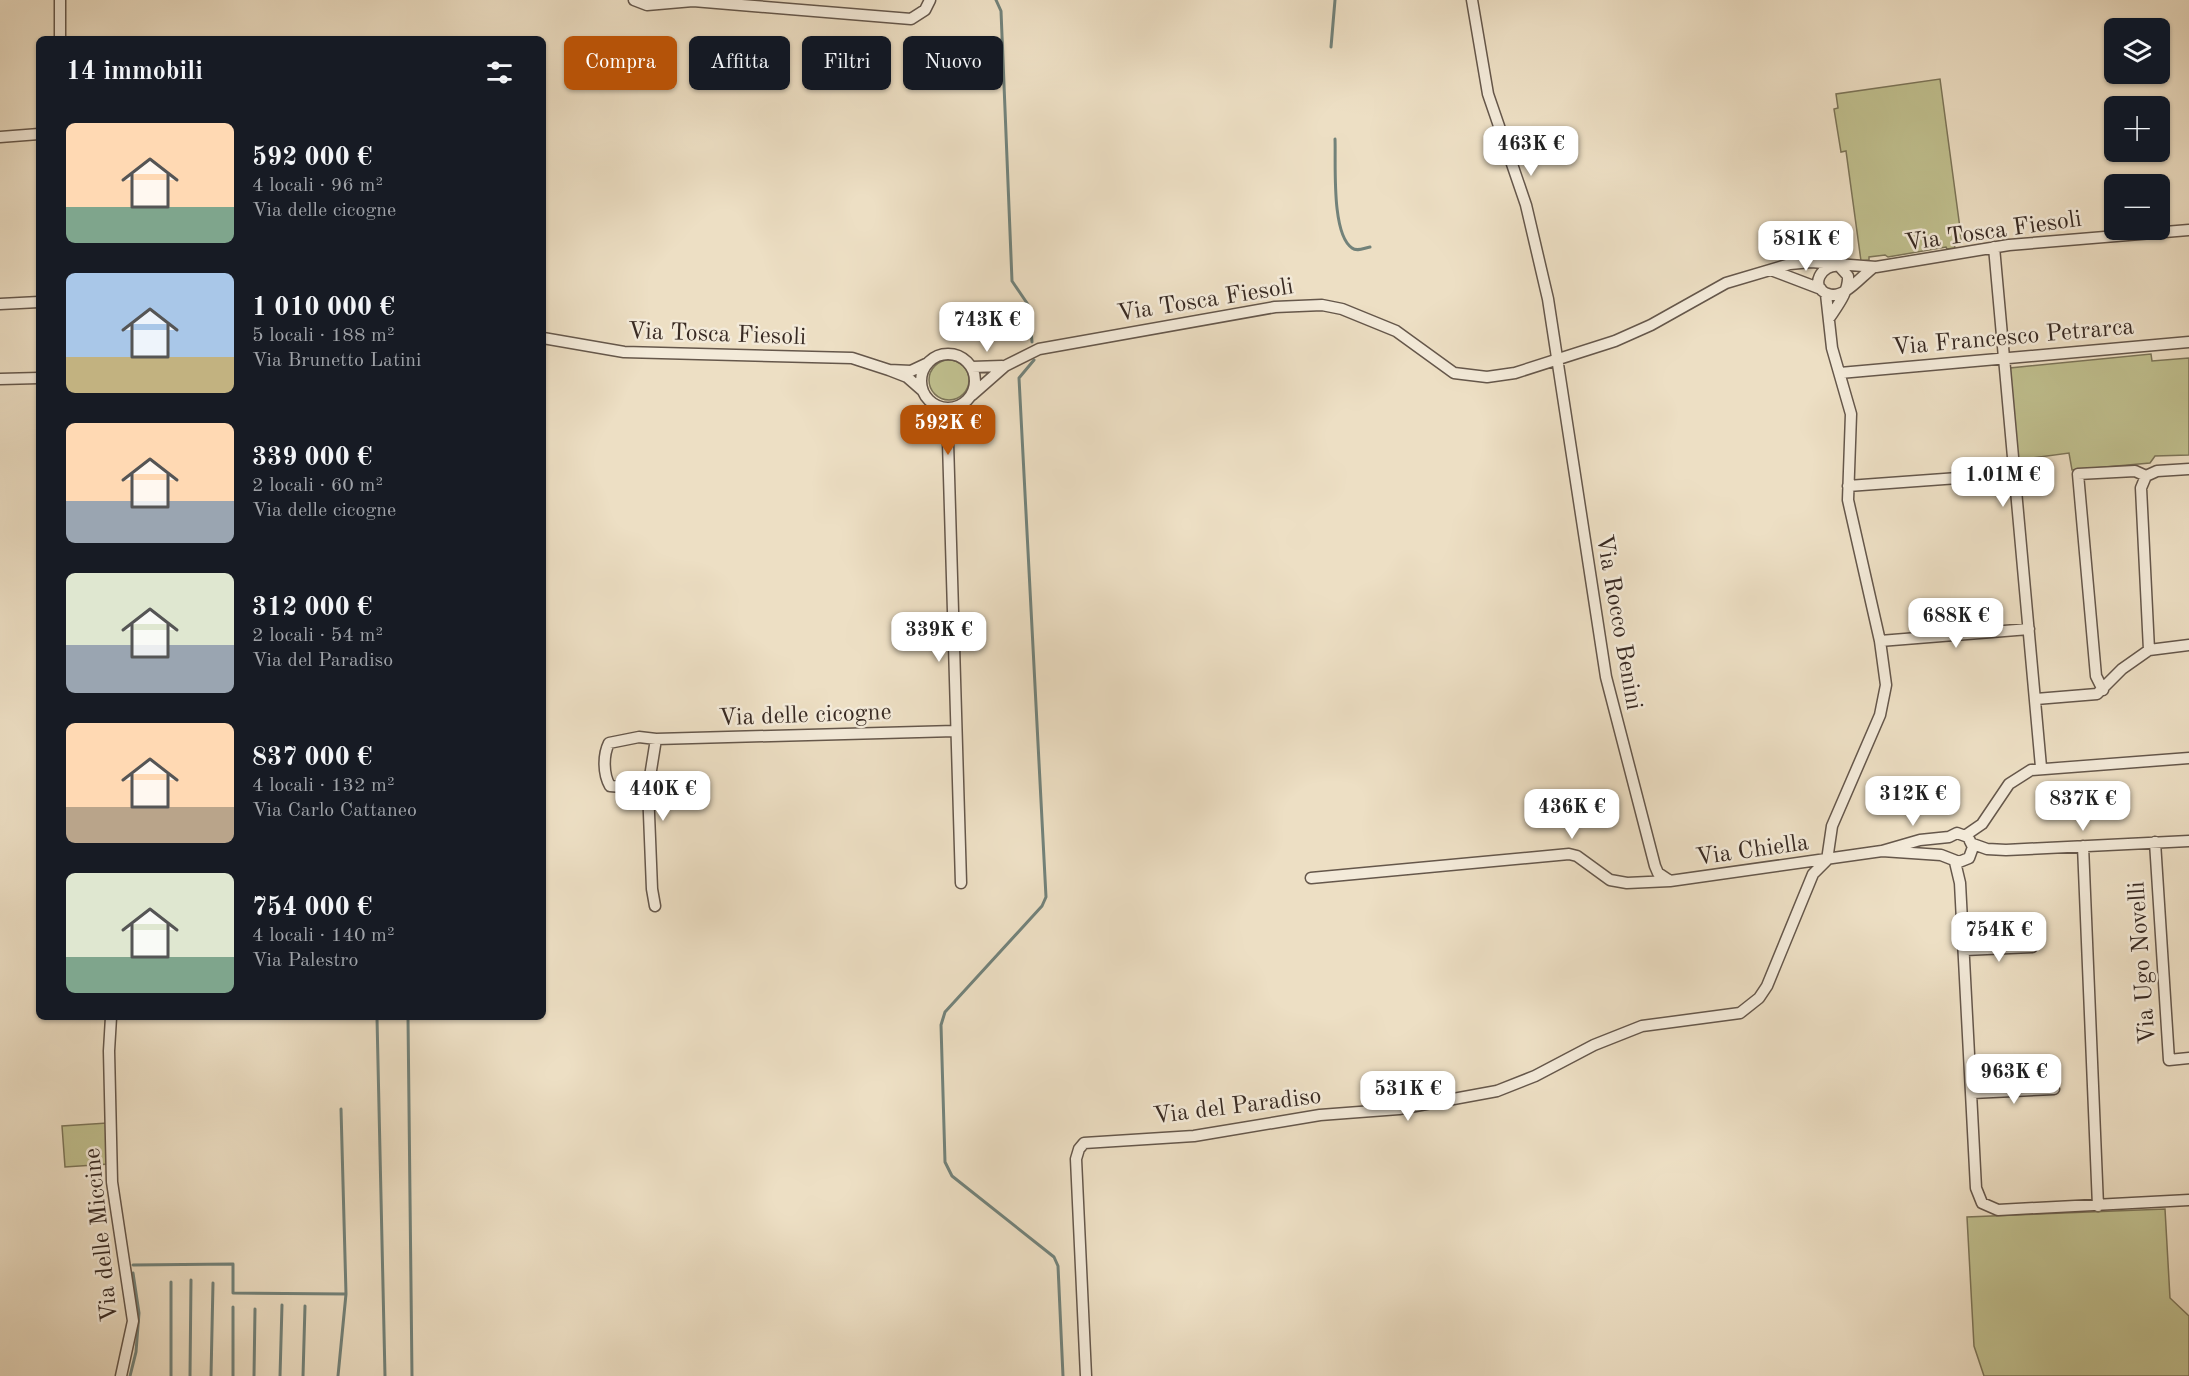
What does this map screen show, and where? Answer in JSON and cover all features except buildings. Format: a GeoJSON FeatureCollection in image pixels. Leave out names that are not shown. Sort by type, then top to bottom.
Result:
{"type":"FeatureCollection","features":[{"type":"Feature","properties":{"kind":"street"},"geometry":{"type":"LineString","coordinates":[[60,0],[60,36]]}},
{"type":"Feature","properties":{"kind":"street"},"geometry":{"type":"LineString","coordinates":[[634,0],[647,5],[693,1],[911,19],[925,10],[930,0]]}},
{"type":"Feature","properties":{"kind":"street","name":"Via Rocco Benini"},"geometry":{"type":"LineString","coordinates":[[1472,0],[1488,94],[1534,235],[1557,360],[1608,688],[1655,866],[1659,873],[1670,881]]}},
{"type":"Feature","properties":{"kind":"street"},"geometry":{"type":"LineString","coordinates":[[0,137],[36,134]]}},
{"type":"Feature","properties":{"kind":"street","name":"Via Tosca Fiesoli"},"geometry":{"type":"LineString","coordinates":[[968,399],[985,381],[1005,366],[1039,349],[1275,307],[1300,305],[1342,309],[1377,321],[1410,340],[1443,367],[1464,376],[1501,376],[1557,360],[1631,334],[1726,282],[1798,263],[1875,267],[1994,247],[2189,230]]}},
{"type":"Feature","properties":{"kind":"street"},"geometry":{"type":"LineString","coordinates":[[1994,247],[2041,767]]}},
{"type":"Feature","properties":{"kind":"street"},"geometry":{"type":"LineString","coordinates":[[1823,291],[1818,281],[1821,272],[1836,265],[1846,270],[1848,276],[1844,292],[1830,317]]}},
{"type":"Feature","properties":{"kind":"street","name":"Via Tosca Fiesoli"},"geometry":{"type":"LineString","coordinates":[[1844,292],[1862,275],[1875,267]]}},
{"type":"Feature","properties":{"kind":"street"},"geometry":{"type":"LineString","coordinates":[[1770,270],[1823,291],[1838,295],[1844,292]]}},
{"type":"Feature","properties":{"kind":"street","name":"Via Chiella"},"geometry":{"type":"LineString","coordinates":[[1311,878],[1557,854],[1576,856],[1610,880],[1627,883],[1670,881],[1827,860],[1832,826],[1864,756],[1885,699],[1885,665],[1851,516],[1848,486],[1852,430],[1848,398],[1831,341],[1830,317],[1823,291]]}},
{"type":"Feature","properties":{"kind":"street"},"geometry":{"type":"LineString","coordinates":[[0,304],[36,302]]}},
{"type":"Feature","properties":{"kind":"street","name":"Via Tosca Fiesoli"},"geometry":{"type":"LineString","coordinates":[[546,339],[624,352],[852,358],[889,370],[913,381],[934,404]]}},
{"type":"Feature","properties":{"kind":"street","name":"Via Francesco Petrarca"},"geometry":{"type":"LineString","coordinates":[[1840,373],[2189,342]]}},
{"type":"Feature","properties":{"kind":"street","name":"Via Tosca Fiesoli"},"geometry":{"type":"LineString","coordinates":[[889,370],[911,371],[937,357],[953,354],[966,360],[972,367],[1005,366]]}},
{"type":"Feature","properties":{"kind":"street"},"geometry":{"type":"LineString","coordinates":[[924,392],[922,375],[928,363]]}},
{"type":"Feature","properties":{"kind":"street"},"geometry":{"type":"LineString","coordinates":[[948,442],[954,416],[968,399],[976,381],[972,367]]}},
{"type":"Feature","properties":{"kind":"street"},"geometry":{"type":"LineString","coordinates":[[0,379],[36,378]]}},
{"type":"Feature","properties":{"kind":"street"},"geometry":{"type":"LineString","coordinates":[[934,404],[945,408],[968,399]]}},
{"type":"Feature","properties":{"kind":"street"},"geometry":{"type":"LineString","coordinates":[[934,404],[943,417],[948,442],[961,883]]}},
{"type":"Feature","properties":{"kind":"street"},"geometry":{"type":"LineString","coordinates":[[2149,650],[2141,488],[2146,476],[2157,471],[2189,469]]}},
{"type":"Feature","properties":{"kind":"street"},"geometry":{"type":"LineString","coordinates":[[2103,690],[2096,676],[2078,474],[2135,471],[2146,476]]}},
{"type":"Feature","properties":{"kind":"street"},"geometry":{"type":"LineString","coordinates":[[1848,486],[2013,474]]}},
{"type":"Feature","properties":{"kind":"street"},"geometry":{"type":"LineString","coordinates":[[1880,641],[2029,629]]}},
{"type":"Feature","properties":{"kind":"street"},"geometry":{"type":"LineString","coordinates":[[2036,699],[2090,695],[2103,690],[2122,669],[2149,650],[2189,645]]}},
{"type":"Feature","properties":{"kind":"street","name":"Via delle cicogne"},"geometry":{"type":"LineString","coordinates":[[648,789],[610,786],[606,779],[606,750],[609,743],[618,739],[639,737],[656,739],[955,731]]}},
{"type":"Feature","properties":{"kind":"street"},"geometry":{"type":"LineString","coordinates":[[655,906],[651,880],[648,789],[656,739]]}},
{"type":"Feature","properties":{"kind":"street"},"geometry":{"type":"LineString","coordinates":[[1882,851],[1956,860],[1971,855],[1969,839],[2009,784],[2022,774],[2041,767],[2189,758]]}},
{"type":"Feature","properties":{"kind":"street"},"geometry":{"type":"LineString","coordinates":[[1827,860],[1882,851],[1920,840],[1949,837],[1957,833],[1986,849],[2006,850],[2189,841]]}},
{"type":"Feature","properties":{"kind":"street"},"geometry":{"type":"LineString","coordinates":[[1949,837],[1945,848],[1956,860],[1960,882],[1976,1188],[1982,1203],[1998,1210],[2189,1200]]}},
{"type":"Feature","properties":{"kind":"street","name":"Via Ugo Novelli"},"geometry":{"type":"LineString","coordinates":[[2155,842],[2169,1060],[2189,1059]]}},
{"type":"Feature","properties":{"kind":"street"},"geometry":{"type":"LineString","coordinates":[[2083,846],[2098,1206]]}},
{"type":"Feature","properties":{"kind":"street","name":"Via del Paradiso"},"geometry":{"type":"LineString","coordinates":[[1086,1376],[1076,1159],[1080,1146],[1084,1143],[1194,1136],[1320,1115],[1420,1106],[1518,1084],[1594,1045],[1642,1026],[1740,1013],[1759,998],[1767,986],[1813,874],[1827,860]]}},
{"type":"Feature","properties":{"kind":"street"},"geometry":{"type":"LineString","coordinates":[[1964,950],[2032,947]]}},
{"type":"Feature","properties":{"kind":"street","name":"Via delle Miccine"},"geometry":{"type":"LineString","coordinates":[[111,1020],[109,1051],[112,1182],[133,1321],[121,1376]]}},
{"type":"Feature","properties":{"kind":"street"},"geometry":{"type":"LineString","coordinates":[[1972,1093],[2054,1089]]}},
{"type":"Feature","properties":{"kind":"green space"},"geometry":{"type":"Polygon","coordinates":[[[1940,79],[1962,243],[1954,244],[1955,248],[1947,249],[1946,247],[1888,257],[1885,255],[1869,257],[1869,260],[1861,261],[1846,151],[1841,152],[1834,109],[1838,108],[1836,94],[1940,79]]]}},
{"type":"Feature","properties":{"kind":"green space"},"geometry":{"type":"Polygon","coordinates":[[[2151,354],[2152,361],[2189,358],[2189,455],[2155,456],[2150,463],[2072,470],[2069,453],[2018,460],[2010,368],[2151,354]]]}},
{"type":"Feature","properties":{"kind":"green space"},"geometry":{"type":"Polygon","coordinates":[[[949,360],[963,366],[969,380],[963,394],[949,400],[935,394],[929,380],[935,366],[949,360]]]}},
{"type":"Feature","properties":{"kind":"green space"},"geometry":{"type":"Polygon","coordinates":[[[107,1123],[109,1164],[65,1167],[62,1126],[107,1123]]]}},
{"type":"Feature","properties":{"kind":"green space"},"geometry":{"type":"Polygon","coordinates":[[[2165,1209],[2170,1298],[2189,1316],[2189,1376],[1984,1376],[1974,1346],[1967,1217],[2165,1209]]]}},
{"type":"Feature","properties":{"kind":"waterway"},"geometry":{"type":"LineString","coordinates":[[996,0],[1001,11],[1012,281],[1029,306],[1032,342]]}},
{"type":"Feature","properties":{"kind":"waterway"},"geometry":{"type":"LineString","coordinates":[[1331,47],[1335,0]]}},
{"type":"Feature","properties":{"kind":"waterway"},"geometry":{"type":"LineString","coordinates":[[1335,139],[1336,197],[1341,228],[1345,240],[1352,248],[1358,250],[1370,247]]}},
{"type":"Feature","properties":{"kind":"waterway"},"geometry":{"type":"LineString","coordinates":[[1034,360],[1019,378],[1046,897],[1042,906],[945,1012],[941,1025],[945,1162],[952,1176],[1054,1257],[1058,1266],[1063,1376]]}},
{"type":"Feature","properties":{"kind":"waterway"},"geometry":{"type":"LineString","coordinates":[[377,1020],[385,1376]]}},
{"type":"Feature","properties":{"kind":"waterway"},"geometry":{"type":"LineString","coordinates":[[408,1020],[412,1376]]}},
{"type":"Feature","properties":{"kind":"waterway"},"geometry":{"type":"LineString","coordinates":[[338,1376],[346,1294],[341,1109]]}},
{"type":"Feature","properties":{"kind":"waterway"},"geometry":{"type":"LineString","coordinates":[[133,1265],[233,1264],[233,1293],[346,1294]]}},
{"type":"Feature","properties":{"kind":"waterway"},"geometry":{"type":"LineString","coordinates":[[130,1376],[136,1352],[139,1313],[133,1273]]}},
{"type":"Feature","properties":{"kind":"waterway"},"geometry":{"type":"LineString","coordinates":[[190,1376],[191,1280]]}},
{"type":"Feature","properties":{"kind":"waterway"},"geometry":{"type":"LineString","coordinates":[[171,1282],[171,1376]]}},
{"type":"Feature","properties":{"kind":"waterway"},"geometry":{"type":"LineString","coordinates":[[211,1376],[213,1283]]}},
{"type":"Feature","properties":{"kind":"waterway"},"geometry":{"type":"LineString","coordinates":[[280,1376],[282,1305]]}},
{"type":"Feature","properties":{"kind":"waterway"},"geometry":{"type":"LineString","coordinates":[[303,1376],[305,1306]]}},
{"type":"Feature","properties":{"kind":"waterway"},"geometry":{"type":"LineString","coordinates":[[233,1307],[233,1376]]}},
{"type":"Feature","properties":{"kind":"waterway"},"geometry":{"type":"LineString","coordinates":[[254,1376],[255,1309]]}}]}
